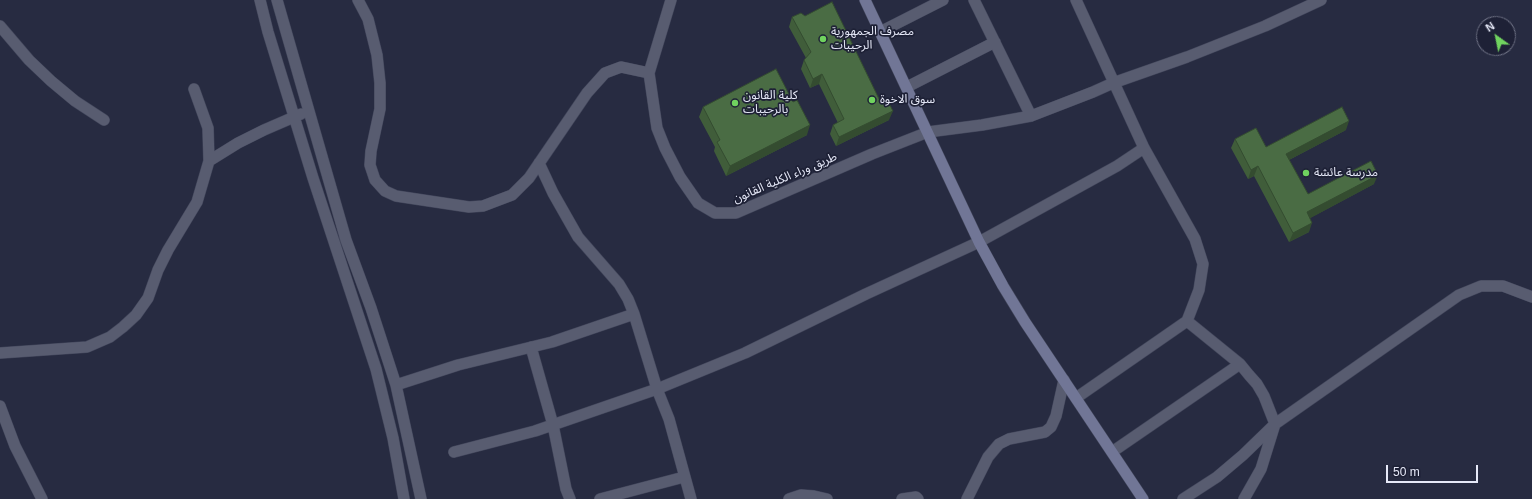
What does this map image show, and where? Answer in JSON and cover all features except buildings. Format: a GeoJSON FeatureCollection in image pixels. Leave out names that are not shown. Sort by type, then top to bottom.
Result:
{"type":"FeatureCollection","features":[{"type":"Feature","properties":{"kind":"main road"},"geometry":{"type":"LineString","coordinates":[[865,0],[980,242],[1025,322],[1143,499]]}},
{"type":"Feature","properties":{"kind":"street"},"geometry":{"type":"LineString","coordinates":[[260,0],[268,32],[294,117],[376,369],[393,438],[404,499]]}},
{"type":"Feature","properties":{"kind":"street"},"geometry":{"type":"LineString","coordinates":[[277,0],[346,240],[371,308],[396,386],[421,499]]}},
{"type":"Feature","properties":{"kind":"street"},"geometry":{"type":"LineString","coordinates":[[358,0],[368,19],[377,55],[380,83],[380,109],[371,151],[370,165],[375,180],[385,191],[396,196],[452,205],[483,206],[512,195],[525,183],[587,93],[605,73],[621,67],[649,74]]}},
{"type":"Feature","properties":{"kind":"street","name":"طريق وراء الكلية القانون"},"geometry":{"type":"LineString","coordinates":[[671,0],[649,74],[656,122],[665,148],[680,177],[698,202],[715,213],[736,213],[872,154],[928,132],[1009,121],[1030,116],[1265,26],[1321,0]]}},
{"type":"Feature","properties":{"kind":"street"},"geometry":{"type":"LineString","coordinates":[[880,32],[943,0]]}},
{"type":"Feature","properties":{"kind":"street"},"geometry":{"type":"LineString","coordinates":[[974,0],[1030,116]]}},
{"type":"Feature","properties":{"kind":"street"},"geometry":{"type":"LineString","coordinates":[[1076,0],[1144,148],[1195,240],[1203,264],[1199,290],[1186,321],[1076,398]]}},
{"type":"Feature","properties":{"kind":"street"},"geometry":{"type":"LineString","coordinates":[[0,26],[29,60],[52,81],[75,101],[104,120]]}},
{"type":"Feature","properties":{"kind":"street"},"geometry":{"type":"LineString","coordinates":[[907,87],[995,42]]}},
{"type":"Feature","properties":{"kind":"street"},"geometry":{"type":"LineString","coordinates":[[0,352],[87,347],[110,337],[136,315],[148,298],[158,270],[168,250],[197,202],[210,161],[208,128],[194,89]]}},
{"type":"Feature","properties":{"kind":"street"},"geometry":{"type":"LineString","coordinates":[[210,161],[245,140],[294,117],[309,112]]}},
{"type":"Feature","properties":{"kind":"street"},"geometry":{"type":"LineString","coordinates":[[454,452],[536,431],[657,389],[745,353],[866,294],[980,242],[1117,166],[1144,148]]}},
{"type":"Feature","properties":{"kind":"street"},"geometry":{"type":"LineString","coordinates":[[539,163],[553,193],[578,237],[619,284],[628,299],[657,389],[669,419],[691,499]]}},
{"type":"Feature","properties":{"kind":"street"},"geometry":{"type":"LineString","coordinates":[[335,244],[346,240]]}},
{"type":"Feature","properties":{"kind":"street"},"geometry":{"type":"LineString","coordinates":[[1183,499],[1217,477],[1244,456],[1276,424],[1459,296],[1481,286],[1503,286],[1532,297]]}},
{"type":"Feature","properties":{"kind":"street"},"geometry":{"type":"LineString","coordinates":[[396,386],[458,365],[552,342],[634,314]]}},
{"type":"Feature","properties":{"kind":"street"},"geometry":{"type":"LineString","coordinates":[[1186,321],[1240,364],[1257,384],[1276,424],[1261,469],[1244,499]]}},
{"type":"Feature","properties":{"kind":"street"},"geometry":{"type":"LineString","coordinates":[[531,347],[553,425],[566,489],[570,499]]}},
{"type":"Feature","properties":{"kind":"street"},"geometry":{"type":"LineString","coordinates":[[1112,452],[1240,364]]}},
{"type":"Feature","properties":{"kind":"street"},"geometry":{"type":"LineString","coordinates":[[967,499],[988,457],[1000,444],[1008,439],[1045,432],[1051,427],[1056,416],[1064,380]]}},
{"type":"Feature","properties":{"kind":"street"},"geometry":{"type":"LineString","coordinates":[[0,406],[15,446],[42,499]]}},
{"type":"Feature","properties":{"kind":"street"},"geometry":{"type":"LineString","coordinates":[[600,499],[684,477]]}},
{"type":"Feature","properties":{"kind":"street"},"geometry":{"type":"LineString","coordinates":[[789,499],[801,496],[814,496],[827,499]]}},
{"type":"Feature","properties":{"kind":"street"},"geometry":{"type":"LineString","coordinates":[[902,499],[918,499]]}},
{"type":"Feature","properties":{"kind":"place","name":"مصرف الجمهورية الرحيبات"},"geometry":{"type":"Point","coordinates":[823,39]}},
{"type":"Feature","properties":{"kind":"place","name":"سوق الاخوة"},"geometry":{"type":"Point","coordinates":[872,100]}},
{"type":"Feature","properties":{"kind":"place","name":"كلية القانون بالرحيبات"},"geometry":{"type":"Point","coordinates":[735,103]}},
{"type":"Feature","properties":{"kind":"place","name":"مدرسة عائشة"},"geometry":{"type":"Point","coordinates":[1306,173]}}]}
